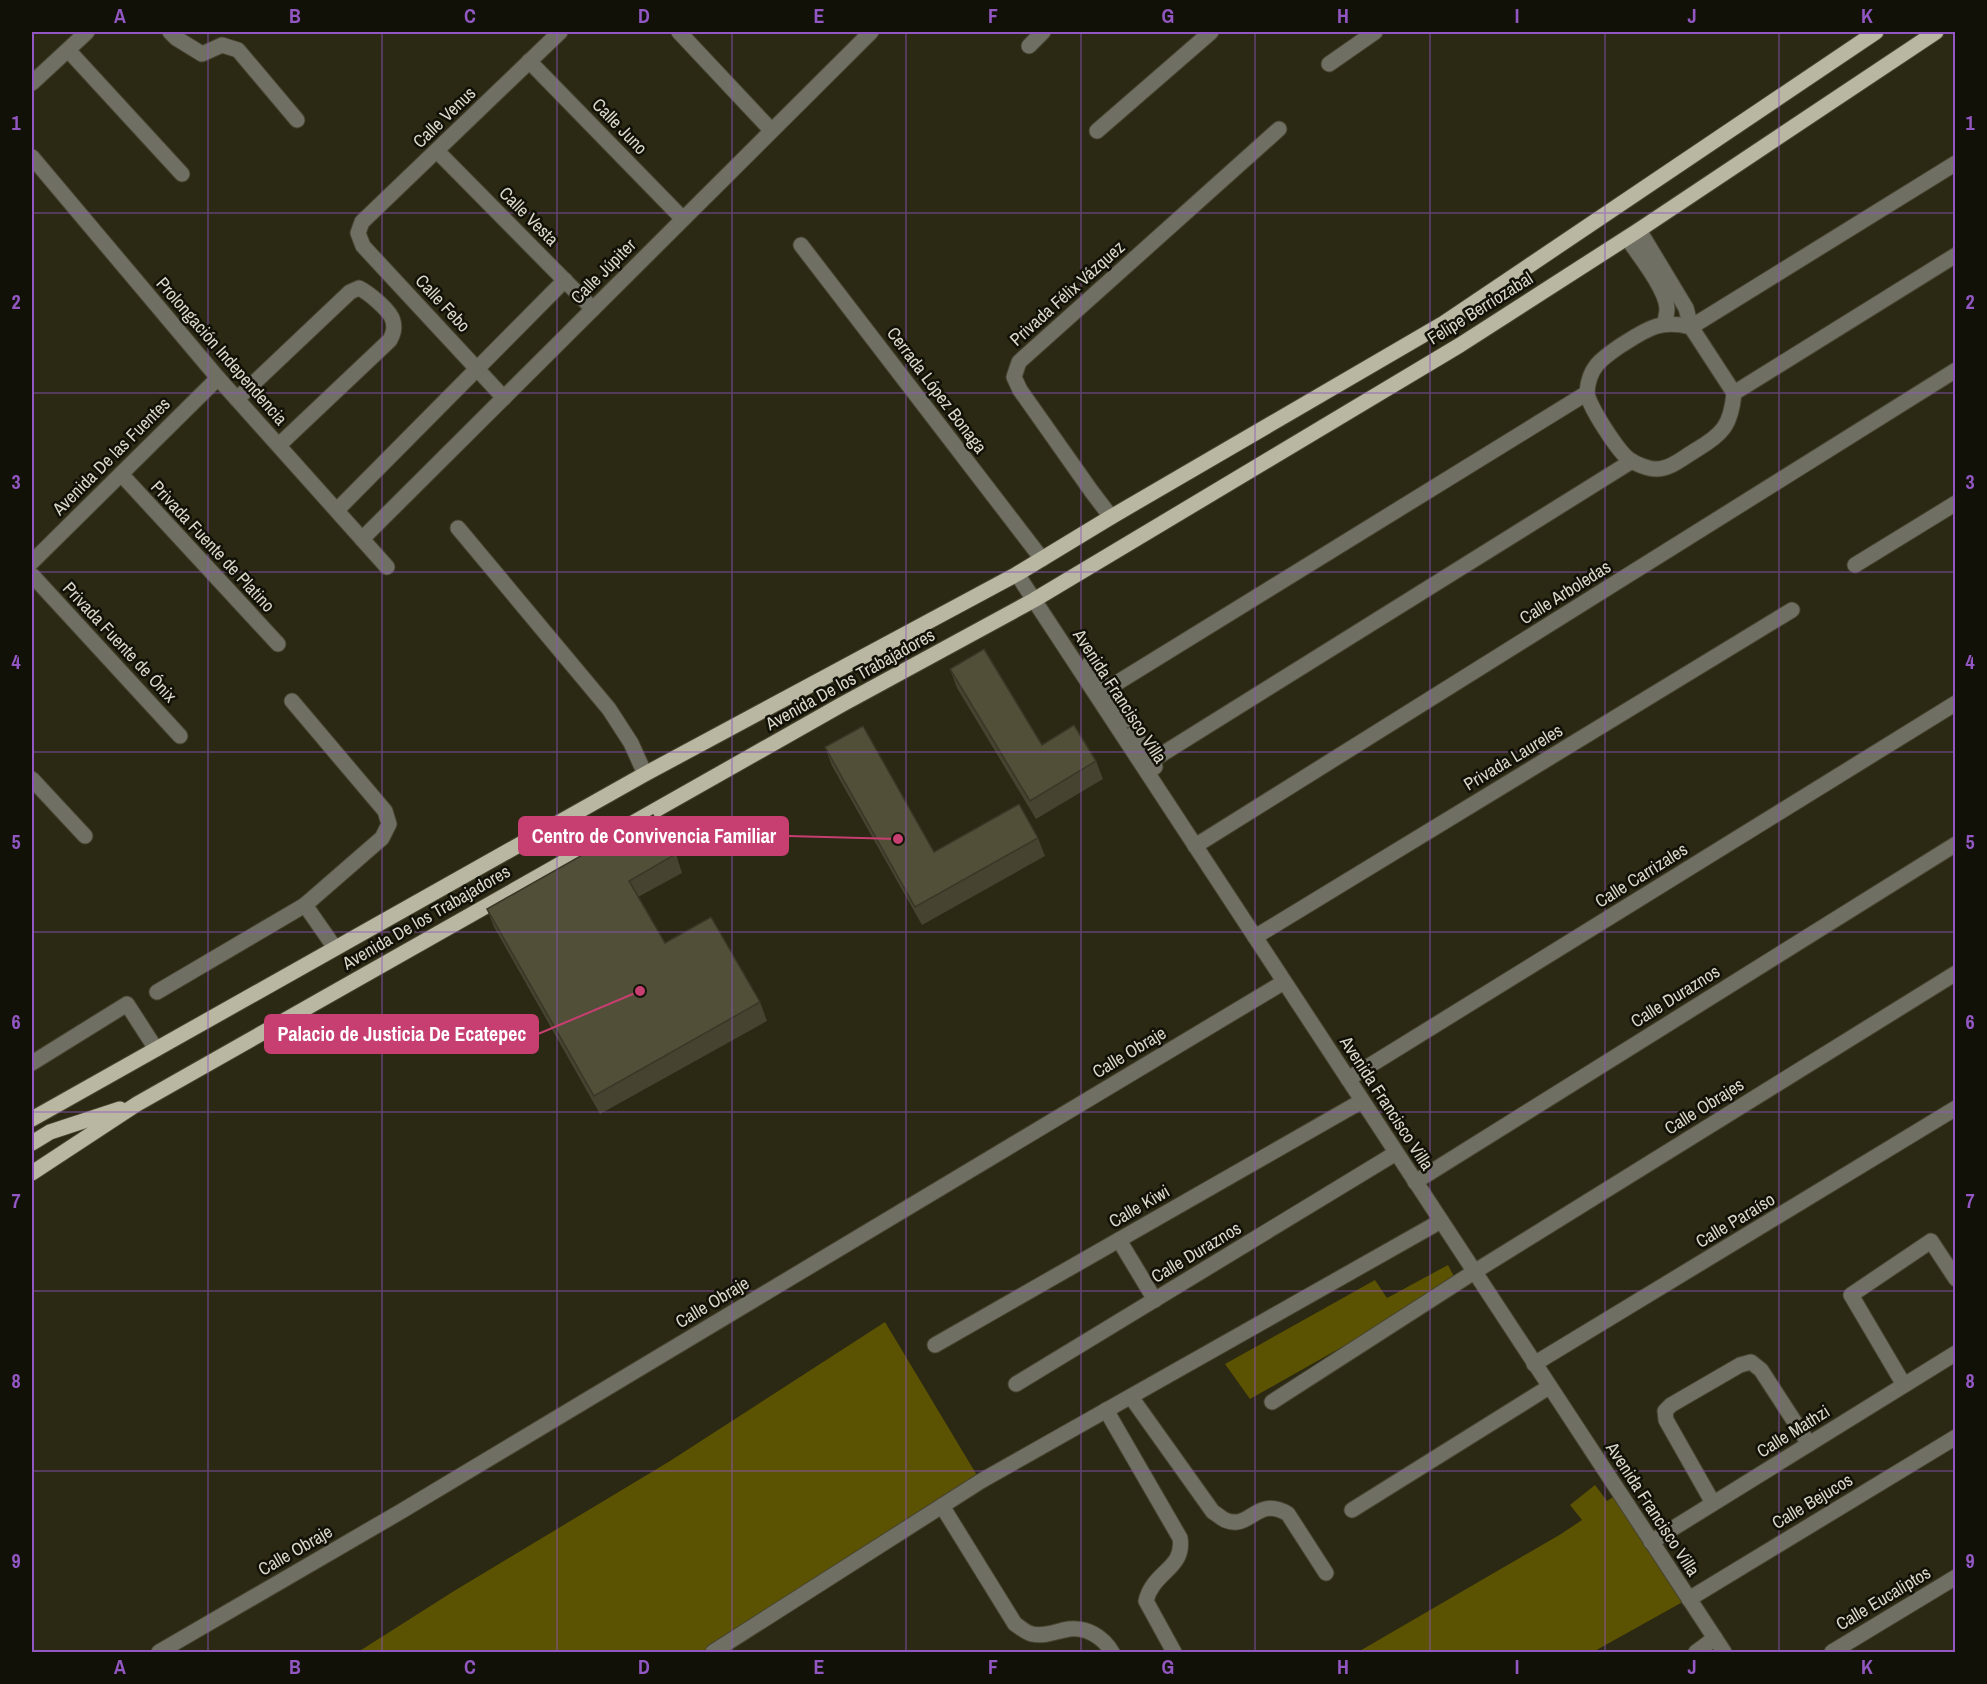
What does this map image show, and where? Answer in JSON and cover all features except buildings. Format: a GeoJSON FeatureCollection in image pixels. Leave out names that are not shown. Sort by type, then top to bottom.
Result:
{"type":"FeatureCollection","features":[{"type":"Feature","properties":{"kind":"main road","name":"Felipe Berriozabal"},"geometry":{"type":"LineString","coordinates":[[1017,574],[1444,323],[1876,32]]}},
{"type":"Feature","properties":{"kind":"main road","name":"Felipe Berriozabal"},"geometry":{"type":"LineString","coordinates":[[1034,600],[1460,345],[1633,234],[1936,32]]}},
{"type":"Feature","properties":{"kind":"main road","name":"Avenida De los Trabajadores"},"geometry":{"type":"LineString","coordinates":[[32,1119],[645,774],[1017,574]]}},
{"type":"Feature","properties":{"kind":"main road","name":"Avenida De los Trabajadores"},"geometry":{"type":"LineString","coordinates":[[32,1173],[137,1104],[841,705],[1034,600]]}},
{"type":"Feature","properties":{"kind":"main road"},"geometry":{"type":"LineString","coordinates":[[32,1143],[50,1132],[137,1104]]}},
{"type":"Feature","properties":{"kind":"street"},"geometry":{"type":"LineString","coordinates":[[32,83],[87,32]]}},
{"type":"Feature","properties":{"kind":"street"},"geometry":{"type":"LineString","coordinates":[[170,32],[202,54],[222,45],[238,50],[297,120]]}},
{"type":"Feature","properties":{"kind":"street","name":"Calle Venus"},"geometry":{"type":"LineString","coordinates":[[358,233],[362,222],[560,32]]}},
{"type":"Feature","properties":{"kind":"street"},"geometry":{"type":"LineString","coordinates":[[679,32],[771,130]]}},
{"type":"Feature","properties":{"kind":"street","name":"Calle Júpiter"},"geometry":{"type":"LineString","coordinates":[[362,539],[871,32]]}},
{"type":"Feature","properties":{"kind":"street"},"geometry":{"type":"LineString","coordinates":[[1029,46],[1043,32]]}},
{"type":"Feature","properties":{"kind":"street"},"geometry":{"type":"LineString","coordinates":[[1097,131],[1211,32]]}},
{"type":"Feature","properties":{"kind":"street"},"geometry":{"type":"LineString","coordinates":[[1329,64],[1375,32]]}},
{"type":"Feature","properties":{"kind":"street"},"geometry":{"type":"LineString","coordinates":[[68,50],[182,174]]}},
{"type":"Feature","properties":{"kind":"street","name":"Calle Juno"},"geometry":{"type":"LineString","coordinates":[[530,61],[683,219]]}},
{"type":"Feature","properties":{"kind":"street","name":"Privada Félix Vázquez"},"geometry":{"type":"LineString","coordinates":[[1111,517],[1020,390],[1014,377],[1019,362],[1279,129]]}},
{"type":"Feature","properties":{"kind":"street","name":"Calle Vesta"},"geometry":{"type":"LineString","coordinates":[[437,151],[593,309]]}},
{"type":"Feature","properties":{"kind":"street","name":"Prolongación Independencia"},"geometry":{"type":"LineString","coordinates":[[32,157],[218,378],[387,567]]}},
{"type":"Feature","properties":{"kind":"street"},"geometry":{"type":"LineString","coordinates":[[1633,234],[1686,308],[1691,327],[1734,393],[1730,417],[1716,438],[1667,467],[1653,469],[1632,461],[1621,452],[1592,405],[1587,393],[1593,369],[1599,360],[1650,327],[1665,324],[1691,327],[1956,163]]}},
{"type":"Feature","properties":{"kind":"street","name":"Calle Febo"},"geometry":{"type":"LineString","coordinates":[[358,233],[363,246],[504,398]]}},
{"type":"Feature","properties":{"kind":"street"},"geometry":{"type":"LineString","coordinates":[[1633,234],[1665,299],[1667,310],[1665,324]]}},
{"type":"Feature","properties":{"kind":"street","name":"Cerrada López Bonaga"},"geometry":{"type":"LineString","coordinates":[[801,245],[1042,559]]}},
{"type":"Feature","properties":{"kind":"street"},"geometry":{"type":"LineString","coordinates":[[1734,393],[1956,255]]}},
{"type":"Feature","properties":{"kind":"street"},"geometry":{"type":"LineString","coordinates":[[337,510],[565,280]]}},
{"type":"Feature","properties":{"kind":"street"},"geometry":{"type":"LineString","coordinates":[[237,399],[350,291],[359,288],[369,293],[393,319],[394,330],[390,340],[279,445]]}},
{"type":"Feature","properties":{"kind":"street","name":"Calle Arboledas"},"geometry":{"type":"LineString","coordinates":[[1195,846],[1956,370]]}},
{"type":"Feature","properties":{"kind":"street","name":"Avenida De las Fuentes"},"geometry":{"type":"LineString","coordinates":[[32,562],[218,378]]}},
{"type":"Feature","properties":{"kind":"street"},"geometry":{"type":"LineString","coordinates":[[1107,689],[1587,393]]}},
{"type":"Feature","properties":{"kind":"street"},"geometry":{"type":"LineString","coordinates":[[1151,761],[1632,461]]}},
{"type":"Feature","properties":{"kind":"street","name":"Privada Fuente de Platino"},"geometry":{"type":"LineString","coordinates":[[121,474],[278,644]]}},
{"type":"Feature","properties":{"kind":"street"},"geometry":{"type":"LineString","coordinates":[[1855,565],[1956,503]]}},
{"type":"Feature","properties":{"kind":"street"},"geometry":{"type":"LineString","coordinates":[[458,528],[609,709],[632,743],[645,774]]}},
{"type":"Feature","properties":{"kind":"street","name":"Avenida Francisco Villa"},"geometry":{"type":"LineString","coordinates":[[1017,574],[1724,1653]]}},
{"type":"Feature","properties":{"kind":"street","name":"Privada Fuente de Ónix"},"geometry":{"type":"LineString","coordinates":[[32,575],[180,736]]}},
{"type":"Feature","properties":{"kind":"street","name":"Privada Laureles"},"geometry":{"type":"LineString","coordinates":[[1255,938],[1792,610]]}},
{"type":"Feature","properties":{"kind":"street"},"geometry":{"type":"LineString","coordinates":[[1090,663],[1126,720]]}},
{"type":"Feature","properties":{"kind":"street"},"geometry":{"type":"LineString","coordinates":[[157,992],[305,905],[382,838],[390,824],[385,811],[292,701]]}},
{"type":"Feature","properties":{"kind":"street","name":"Calle Carrizales"},"geometry":{"type":"LineString","coordinates":[[1348,1079],[1956,703]]}},
{"type":"Feature","properties":{"kind":"street"},"geometry":{"type":"LineString","coordinates":[[1134,734],[1169,789]]}},
{"type":"Feature","properties":{"kind":"street"},"geometry":{"type":"LineString","coordinates":[[32,779],[85,836]]}},
{"type":"Feature","properties":{"kind":"street","name":"Calle Duraznos"},"geometry":{"type":"LineString","coordinates":[[1415,1182],[1956,844]]}},
{"type":"Feature","properties":{"kind":"street"},"geometry":{"type":"LineString","coordinates":[[305,905],[335,948]]}},
{"type":"Feature","properties":{"kind":"street","name":"Calle Obrajes"},"geometry":{"type":"LineString","coordinates":[[1272,1402],[1474,1272],[1956,973]]}},
{"type":"Feature","properties":{"kind":"street","name":"Calle Obraje"},"geometry":{"type":"LineString","coordinates":[[159,1653],[1284,982]]}},
{"type":"Feature","properties":{"kind":"street"},"geometry":{"type":"LineString","coordinates":[[32,1063],[127,1004],[156,1049]]}},
{"type":"Feature","properties":{"kind":"street","name":"Calle Kiwi"},"geometry":{"type":"LineString","coordinates":[[935,1345],[1362,1101]]}},
{"type":"Feature","properties":{"kind":"street","name":"Calle Paraíso"},"geometry":{"type":"LineString","coordinates":[[1534,1364],[1956,1108]]}},
{"type":"Feature","properties":{"kind":"street","name":"Calle Duraznos"},"geometry":{"type":"LineString","coordinates":[[1016,1384],[1396,1153]]}},
{"type":"Feature","properties":{"kind":"street"},"geometry":{"type":"LineString","coordinates":[[712,1653],[981,1481],[1441,1221]]}},
{"type":"Feature","properties":{"kind":"street"},"geometry":{"type":"LineString","coordinates":[[1119,1240],[1155,1300]]}},
{"type":"Feature","properties":{"kind":"street"},"geometry":{"type":"LineString","coordinates":[[1904,1385],[1851,1295],[1931,1241],[1956,1280]]}},
{"type":"Feature","properties":{"kind":"street","name":"Calle Mathzi"},"geometry":{"type":"LineString","coordinates":[[1651,1542],[1956,1353]]}},
{"type":"Feature","properties":{"kind":"street"},"geometry":{"type":"LineString","coordinates":[[1713,1503],[1666,1420],[1665,1411],[1671,1405],[1740,1365],[1751,1362],[1761,1370],[1809,1444]]}},
{"type":"Feature","properties":{"kind":"street"},"geometry":{"type":"LineString","coordinates":[[1352,1510],[1549,1387]]}},
{"type":"Feature","properties":{"kind":"street"},"geometry":{"type":"LineString","coordinates":[[1131,1397],[1213,1512],[1227,1521],[1243,1521],[1265,1508],[1279,1509],[1288,1514],[1326,1573]]}},
{"type":"Feature","properties":{"kind":"street"},"geometry":{"type":"LineString","coordinates":[[1106,1410],[1180,1538],[1182,1550],[1148,1591],[1146,1601],[1174,1653]]}},
{"type":"Feature","properties":{"kind":"street","name":"Calle Bejucos"},"geometry":{"type":"LineString","coordinates":[[1689,1599],[1956,1437]]}},
{"type":"Feature","properties":{"kind":"street"},"geometry":{"type":"LineString","coordinates":[[942,1506],[1015,1624],[1030,1634],[1046,1635],[1071,1629],[1089,1631],[1107,1644],[1112,1653]]}},
{"type":"Feature","properties":{"kind":"street","name":"Calle Eucaliptos"},"geometry":{"type":"LineString","coordinates":[[1832,1653],[1956,1577]]}},
{"type":"Feature","properties":{"kind":"street"},"geometry":{"type":"LineString","coordinates":[[1696,1653],[1715,1638]]}},
{"type":"Feature","properties":{"kind":"shaded area"},"geometry":{"type":"Polygon","coordinates":[[[1448,1265],[1457,1282],[1250,1399],[1225,1364],[1375,1280],[1387,1298],[1448,1265]]]}},
{"type":"Feature","properties":{"kind":"shaded area"},"geometry":{"type":"Polygon","coordinates":[[[885,1322],[984,1487],[719,1652],[358,1652],[454,1591],[670,1461],[885,1322]]]}},
{"type":"Feature","properties":{"kind":"shaded area"},"geometry":{"type":"Polygon","coordinates":[[[1595,1485],[1607,1501],[1619,1493],[1688,1599],[1593,1652],[1358,1652],[1582,1520],[1570,1505],[1595,1485]]]}},
{"type":"Feature","properties":{"kind":"place","name":"Centro de Convivencia Familiar"},"geometry":{"type":"Point","coordinates":[898,839]}},
{"type":"Feature","properties":{"kind":"place","name":"Palacio de Justicia De Ecatepec"},"geometry":{"type":"Point","coordinates":[640,991]}}]}
